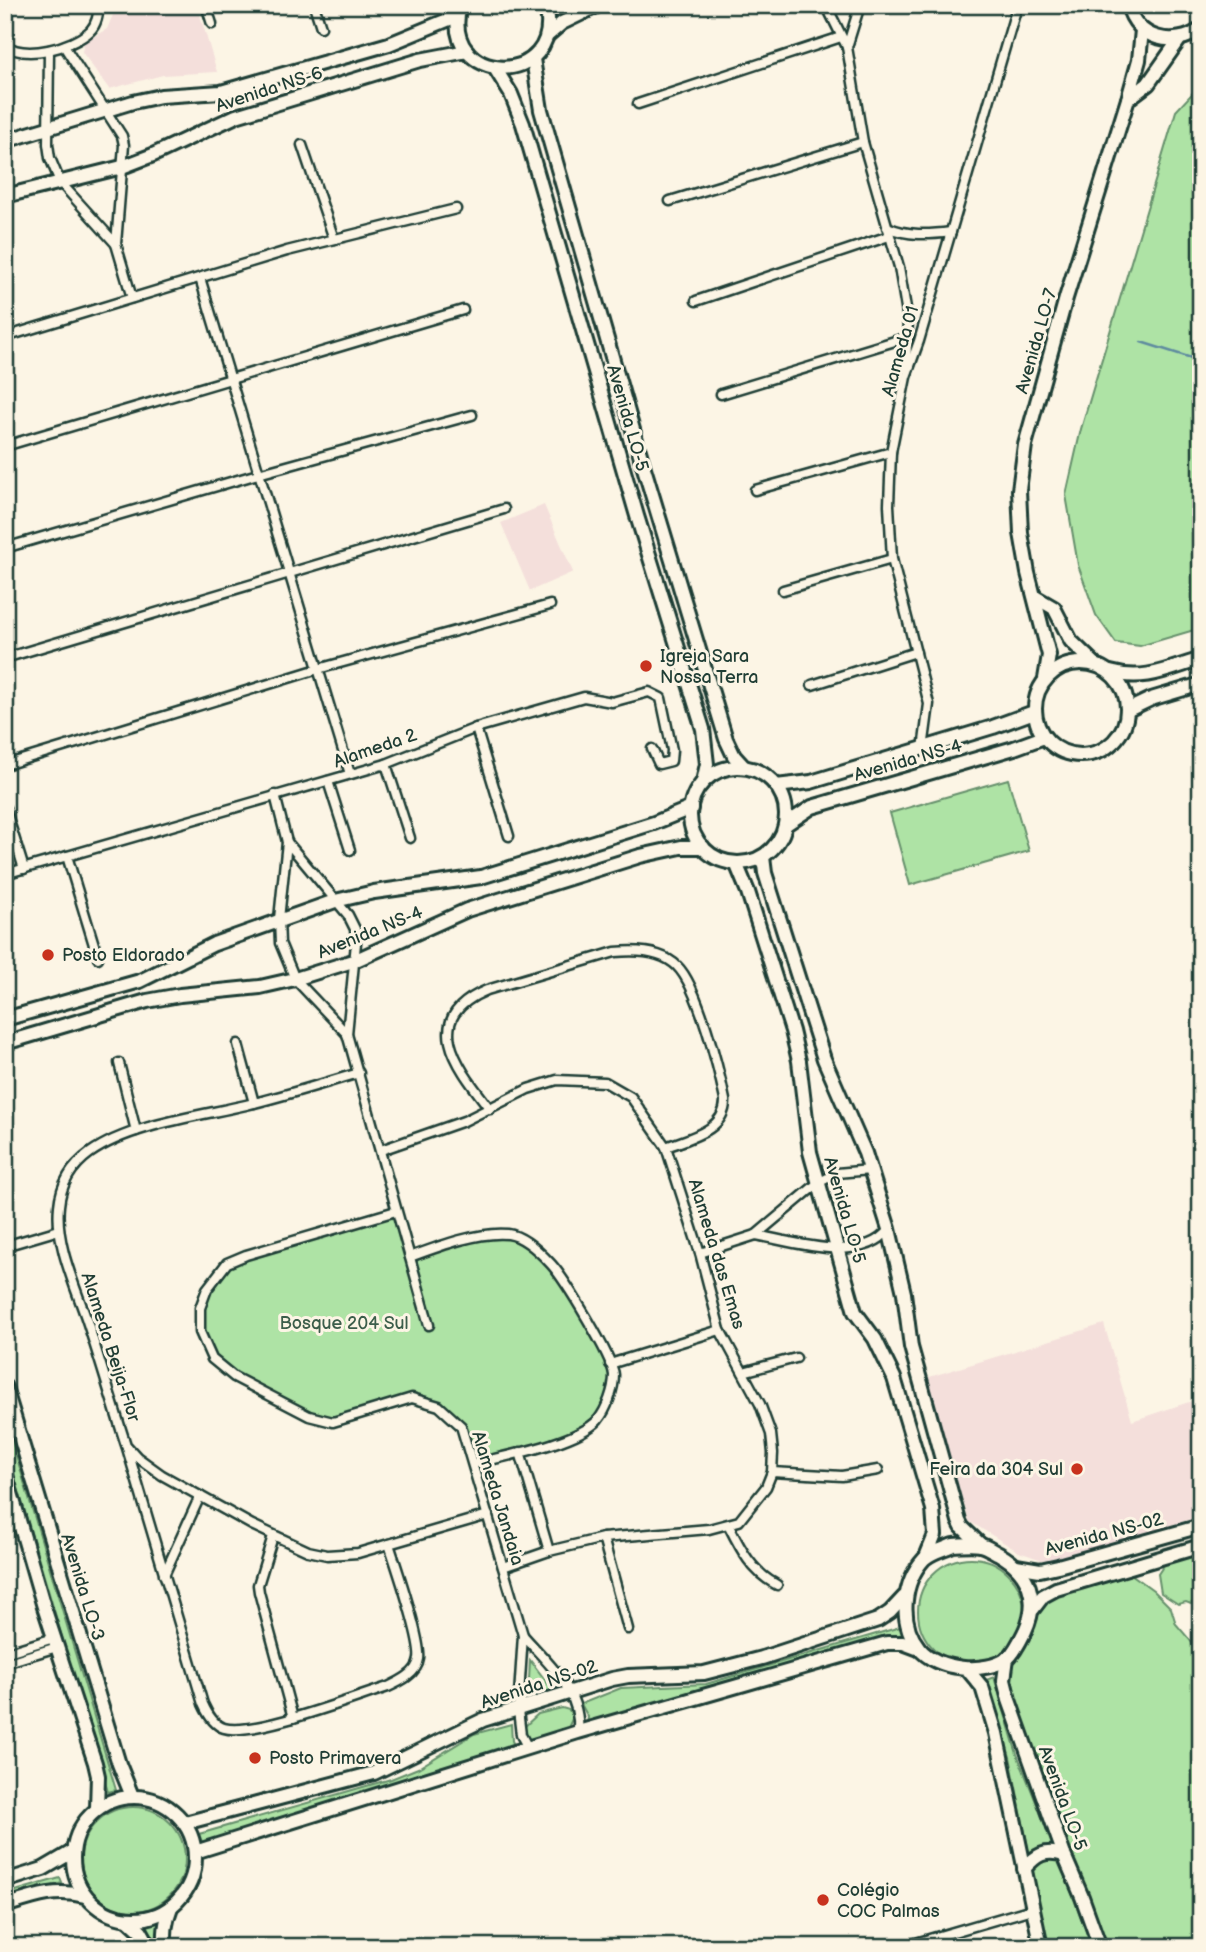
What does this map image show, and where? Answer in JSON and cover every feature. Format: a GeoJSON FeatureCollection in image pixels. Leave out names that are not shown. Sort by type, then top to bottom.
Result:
{"type":"FeatureCollection","features":[{"type":"Feature","properties":{"kind":"street"},"geometry":{"type":"LineString","coordinates":[[5,45],[13,51],[49,50],[64,46],[89,32],[97,20],[99,5]]}},
{"type":"Feature","properties":{"kind":"street"},"geometry":{"type":"LineString","coordinates":[[206,5],[212,24]]}},
{"type":"Feature","properties":{"kind":"street"},"geometry":{"type":"LineString","coordinates":[[314,5],[321,27]]}},
{"type":"Feature","properties":{"kind":"street"},"geometry":{"type":"LineString","coordinates":[[459,10],[460,40],[467,51],[479,62],[508,69],[533,59],[542,48],[548,35],[550,20],[546,5]]}},
{"type":"Feature","properties":{"kind":"street"},"geometry":{"type":"LineString","coordinates":[[548,35],[562,23],[599,5]]}},
{"type":"Feature","properties":{"kind":"street"},"geometry":{"type":"LineString","coordinates":[[826,5],[848,47]]}},
{"type":"Feature","properties":{"kind":"street"},"geometry":{"type":"LineString","coordinates":[[860,5],[848,47],[863,142],[905,296],[908,320],[906,377]]}},
{"type":"Feature","properties":{"kind":"street"},"geometry":{"type":"LineString","coordinates":[[1128,5],[1130,14],[1142,30],[1166,40],[1178,40],[1201,29]]}},
{"type":"Feature","properties":{"kind":"street","name":"Alameda 01"},"geometry":{"type":"LineString","coordinates":[[923,748],[929,704],[892,559],[889,505],[891,452],[906,377],[1016,9]]}},
{"type":"Feature","properties":{"kind":"street","name":"Avenida NS-6"},"geometry":{"type":"LineString","coordinates":[[5,141],[104,110],[161,96],[221,92],[389,44],[459,10]]}},
{"type":"Feature","properties":{"kind":"street","name":"Avenida LO-7"},"geometry":{"type":"LineString","coordinates":[[1045,679],[1049,655],[1021,533],[1019,490],[1024,445],[1128,99],[1139,60],[1142,30]]}},
{"type":"Feature","properties":{"kind":"street"},"geometry":{"type":"LineString","coordinates":[[638,104],[841,37]]}},
{"type":"Feature","properties":{"kind":"street"},"geometry":{"type":"LineString","coordinates":[[1128,99],[1148,84],[1178,40]]}},
{"type":"Feature","properties":{"kind":"street"},"geometry":{"type":"LineString","coordinates":[[64,46],[122,136],[124,145],[116,244],[132,298]]}},
{"type":"Feature","properties":{"kind":"street"},"geometry":{"type":"LineString","coordinates":[[49,50],[50,158],[60,182],[116,244]]}},
{"type":"Feature","properties":{"kind":"street","name":"Avenida NS-6"},"geometry":{"type":"LineString","coordinates":[[5,195],[122,167],[236,117],[420,60],[467,51]]}},
{"type":"Feature","properties":{"kind":"street","name":"Avenida LO-5"},"geometry":{"type":"LineString","coordinates":[[533,59],[541,110],[644,468],[726,738],[734,756],[744,767]]}},
{"type":"Feature","properties":{"kind":"street","name":"Avenida LO-5"},"geometry":{"type":"LineString","coordinates":[[495,68],[511,94],[523,124],[637,516],[703,729],[707,756],[703,782]]}},
{"type":"Feature","properties":{"kind":"street"},"geometry":{"type":"LineString","coordinates":[[670,201],[863,142]]}},
{"type":"Feature","properties":{"kind":"street"},"geometry":{"type":"LineString","coordinates":[[302,145],[334,239]]}},
{"type":"Feature","properties":{"kind":"street"},"geometry":{"type":"LineString","coordinates":[[5,337],[334,239],[456,209]]}},
{"type":"Feature","properties":{"kind":"street"},"geometry":{"type":"LineString","coordinates":[[696,301],[888,232],[929,235],[951,232]]}},
{"type":"Feature","properties":{"kind":"street"},"geometry":{"type":"LineString","coordinates":[[200,278],[351,774]]}},
{"type":"Feature","properties":{"kind":"street"},"geometry":{"type":"LineString","coordinates":[[5,446],[463,310]]}},
{"type":"Feature","properties":{"kind":"street"},"geometry":{"type":"LineString","coordinates":[[721,394],[908,337]]}},
{"type":"Feature","properties":{"kind":"street"},"geometry":{"type":"LineString","coordinates":[[5,548],[472,415]]}},
{"type":"Feature","properties":{"kind":"street"},"geometry":{"type":"LineString","coordinates":[[755,490],[891,452]]}},
{"type":"Feature","properties":{"kind":"street"},"geometry":{"type":"LineString","coordinates":[[5,658],[504,509]]}},
{"type":"Feature","properties":{"kind":"street"},"geometry":{"type":"LineString","coordinates":[[783,590],[892,559]]}},
{"type":"Feature","properties":{"kind":"street"},"geometry":{"type":"LineString","coordinates":[[1035,597],[1054,608],[1080,652],[1110,672],[1130,678],[1145,676],[1201,659]]}},
{"type":"Feature","properties":{"kind":"street"},"geometry":{"type":"LineString","coordinates":[[5,765],[318,669],[550,605]]}},
{"type":"Feature","properties":{"kind":"street"},"geometry":{"type":"LineString","coordinates":[[812,685],[916,652]]}},
{"type":"Feature","properties":{"kind":"street"},"geometry":{"type":"LineString","coordinates":[[1095,664],[1068,664],[1045,679],[1035,700],[1034,712],[1037,725],[1054,747],[1081,756],[1095,754],[1118,737],[1125,725],[1128,710],[1120,682],[1110,672]]}},
{"type":"Feature","properties":{"kind":"street"},"geometry":{"type":"LineString","coordinates":[[1128,710],[1151,699],[1201,684]]}},
{"type":"Feature","properties":{"kind":"street","name":"Alameda 2"},"geometry":{"type":"LineString","coordinates":[[5,874],[386,764],[476,728],[584,696],[612,702],[649,692],[662,698],[672,750],[671,761],[659,764],[652,749]]}},
{"type":"Feature","properties":{"kind":"street","name":"Avenida NS-4"},"geometry":{"type":"LineString","coordinates":[[776,786],[811,782],[1034,712]]}},
{"type":"Feature","properties":{"kind":"street"},"geometry":{"type":"LineString","coordinates":[[476,728],[509,836]]}},
{"type":"Feature","properties":{"kind":"street","name":"Avenida NS-4"},"geometry":{"type":"LineString","coordinates":[[785,825],[812,807],[1044,737]]}},
{"type":"Feature","properties":{"kind":"street"},"geometry":{"type":"LineString","coordinates":[[386,764],[410,838]]}},
{"type":"Feature","properties":{"kind":"street"},"geometry":{"type":"LineString","coordinates":[[729,767],[744,767],[762,773],[776,786],[785,804],[785,825],[775,847],[763,857],[736,863],[712,856],[703,847],[692,829],[691,808],[694,796],[703,782],[715,772],[729,767]]}},
{"type":"Feature","properties":{"kind":"street"},"geometry":{"type":"LineString","coordinates":[[328,781],[349,850]]}},
{"type":"Feature","properties":{"kind":"street"},"geometry":{"type":"LineString","coordinates":[[275,796],[287,842],[279,919],[280,943],[295,979],[347,1034]]}},
{"type":"Feature","properties":{"kind":"street"},"geometry":{"type":"LineString","coordinates":[[5,808],[24,869]]}},
{"type":"Feature","properties":{"kind":"street","name":"Avenida NS-4"},"geometry":{"type":"LineString","coordinates":[[5,1019],[139,981],[214,943],[335,901],[374,892],[481,877],[654,824],[691,808]]}},
{"type":"Feature","properties":{"kind":"street"},"geometry":{"type":"LineString","coordinates":[[287,842],[348,915],[355,929],[356,960],[347,1034],[429,1325]]}},
{"type":"Feature","properties":{"kind":"street","name":"Avenida NS-4"},"geometry":{"type":"LineString","coordinates":[[5,1043],[147,1001],[260,987],[295,979],[356,960],[467,910],[640,856],[681,847],[703,847]]}},
{"type":"Feature","properties":{"kind":"street"},"geometry":{"type":"LineString","coordinates":[[67,856],[97,958]]}},
{"type":"Feature","properties":{"kind":"street","name":"Avenida LO-5"},"geometry":{"type":"LineString","coordinates":[[763,857],[765,873],[817,1038],[870,1170],[889,1229],[904,1293],[911,1347],[953,1500],[962,1527],[981,1545]]}},
{"type":"Feature","properties":{"kind":"street","name":"Avenida LO-5"},"geometry":{"type":"LineString","coordinates":[[736,863],[748,892],[792,1031],[799,1061],[806,1126],[818,1183],[855,1312],[875,1339],[894,1378],[933,1509],[935,1535],[926,1557]]}},
{"type":"Feature","properties":{"kind":"street"},"geometry":{"type":"LineString","coordinates":[[490,1109],[471,1085],[450,1042],[448,1025],[453,1012],[472,997],[487,990],[615,953],[636,950],[667,958],[678,966],[689,984],[725,1100],[722,1119],[708,1129],[666,1147]]}},
{"type":"Feature","properties":{"kind":"street"},"geometry":{"type":"LineString","coordinates":[[238,1044],[254,1103]]}},
{"type":"Feature","properties":{"kind":"street"},"geometry":{"type":"LineString","coordinates":[[119,1063],[136,1131]]}},
{"type":"Feature","properties":{"kind":"street","name":"Alameda Beija-Flor"},"geometry":{"type":"LineString","coordinates":[[359,1073],[254,1103],[136,1131],[107,1143],[72,1169],[59,1204],[59,1230],[127,1445],[137,1457],[162,1475],[273,1536],[308,1551],[327,1555],[358,1553],[488,1516]]}},
{"type":"Feature","properties":{"kind":"street","name":"Alameda das Emas"},"geometry":{"type":"LineString","coordinates":[[381,1150],[445,1129],[528,1089],[557,1080],[605,1082],[631,1097],[666,1147],[700,1253],[720,1330],[760,1404],[771,1434],[774,1453],[772,1472],[766,1487],[739,1521],[729,1526]]}},
{"type":"Feature","properties":{"kind":"street"},"geometry":{"type":"LineString","coordinates":[[700,1253],[756,1235],[818,1183],[837,1173],[870,1170]]}},
{"type":"Feature","properties":{"kind":"street","name":"Alameda Jandaia"},"geometry":{"type":"LineString","coordinates":[[396,1211],[227,1263],[207,1289],[200,1308],[200,1332],[212,1359],[234,1377],[309,1416],[333,1422],[412,1398],[439,1406],[461,1426],[523,1635],[518,1710],[521,1735],[528,1748]]}},
{"type":"Feature","properties":{"kind":"street"},"geometry":{"type":"LineString","coordinates":[[756,1235],[838,1250],[882,1239],[889,1229]]}},
{"type":"Feature","properties":{"kind":"street"},"geometry":{"type":"LineString","coordinates":[[5,1247],[59,1230]]}},
{"type":"Feature","properties":{"kind":"street"},"geometry":{"type":"LineString","coordinates":[[410,1257],[440,1246],[486,1235],[510,1234],[533,1247],[554,1266],[604,1347],[614,1374],[609,1400],[598,1420],[576,1434],[473,1464]]}},
{"type":"Feature","properties":{"kind":"street"},"geometry":{"type":"LineString","coordinates":[[610,1364],[720,1330]]}},
{"type":"Feature","properties":{"kind":"street"},"geometry":{"type":"LineString","coordinates":[[743,1372],[796,1358]]}},
{"type":"Feature","properties":{"kind":"street","name":"Avenida LO-3"},"geometry":{"type":"LineString","coordinates":[[5,1387],[118,1764],[132,1796]]}},
{"type":"Feature","properties":{"kind":"street"},"geometry":{"type":"LineString","coordinates":[[127,1445],[203,1704],[214,1722],[222,1728],[250,1727],[293,1718],[388,1687],[402,1681],[413,1671],[419,1660],[416,1637],[389,1544]]}},
{"type":"Feature","properties":{"kind":"street"},"geometry":{"type":"LineString","coordinates":[[520,1452],[549,1551]]}},
{"type":"Feature","properties":{"kind":"street"},"geometry":{"type":"LineString","coordinates":[[772,1472],[842,1476],[878,1470]]}},
{"type":"Feature","properties":{"kind":"street"},"geometry":{"type":"LineString","coordinates":[[5,1472],[55,1642],[95,1763],[98,1776],[97,1808]]}},
{"type":"Feature","properties":{"kind":"street"},"geometry":{"type":"LineString","coordinates":[[164,1575],[200,1496]]}},
{"type":"Feature","properties":{"kind":"street"},"geometry":{"type":"LineString","coordinates":[[503,1567],[549,1551],[603,1538],[682,1533],[729,1526],[750,1563],[763,1578],[778,1585]]}},
{"type":"Feature","properties":{"kind":"street","name":"Avenida NS-02"},"geometry":{"type":"LineString","coordinates":[[1016,1566],[1040,1570],[1201,1526]]}},
{"type":"Feature","properties":{"kind":"street"},"geometry":{"type":"LineString","coordinates":[[273,1536],[261,1575],[259,1592],[293,1718]]}},
{"type":"Feature","properties":{"kind":"street"},"geometry":{"type":"LineString","coordinates":[[603,1538],[628,1629]]}},
{"type":"Feature","properties":{"kind":"street"},"geometry":{"type":"LineString","coordinates":[[919,1649],[908,1625],[904,1597],[916,1570],[926,1557],[953,1545],[981,1545],[1016,1566],[1027,1581],[1033,1609]]}},
{"type":"Feature","properties":{"kind":"street"},"geometry":{"type":"LineString","coordinates":[[195,1852],[578,1732],[887,1643],[903,1643],[944,1664],[967,1669],[985,1667],[1007,1658],[1026,1630],[1033,1609],[1043,1596],[1056,1589],[1201,1546]]}},
{"type":"Feature","properties":{"kind":"street","name":"Avenida NS-02"},"geometry":{"type":"LineString","coordinates":[[185,1824],[374,1773],[483,1720],[628,1676],[704,1673],[762,1658],[878,1620],[904,1597]]}},
{"type":"Feature","properties":{"kind":"street","name":"Alameda Jandaia"},"geometry":{"type":"LineString","coordinates":[[523,1635],[572,1693],[579,1719],[578,1732]]}},
{"type":"Feature","properties":{"kind":"street"},"geometry":{"type":"LineString","coordinates":[[5,1653],[55,1642]]}},
{"type":"Feature","properties":{"kind":"street"},"geometry":{"type":"LineString","coordinates":[[5,1663],[55,1642]]}},
{"type":"Feature","properties":{"kind":"street","name":"Avenida LO-5"},"geometry":{"type":"LineString","coordinates":[[1007,1658],[1004,1680],[1009,1700],[1100,1947]]}},
{"type":"Feature","properties":{"kind":"street"},"geometry":{"type":"LineString","coordinates":[[967,1669],[982,1686],[996,1733],[1041,1947]]}},
{"type":"Feature","properties":{"kind":"street"},"geometry":{"type":"LineString","coordinates":[[166,1947],[166,1919],[171,1907],[185,1892],[193,1873],[195,1852],[192,1837],[171,1808],[152,1799],[132,1796],[114,1799],[97,1808],[85,1820],[76,1835],[72,1852],[75,1875],[85,1896],[97,1908],[112,1916],[129,1920],[151,1917],[171,1907]]}},
{"type":"Feature","properties":{"kind":"street"},"geometry":{"type":"LineString","coordinates":[[5,1881],[43,1869],[72,1852]]}},
{"type":"Feature","properties":{"kind":"street"},"geometry":{"type":"LineString","coordinates":[[1024,1869],[1040,1854],[1064,1854]]}},
{"type":"Feature","properties":{"kind":"street"},"geometry":{"type":"LineString","coordinates":[[5,1906],[51,1892],[69,1891],[85,1896]]}},
{"type":"Feature","properties":{"kind":"street"},"geometry":{"type":"LineString","coordinates":[[902,1947],[1032,1909]]}},
{"type":"Feature","properties":{"kind":"street"},"geometry":{"type":"LineString","coordinates":[[129,1920],[141,1931],[150,1947]]}},
{"type":"Feature","properties":{"kind":"shaded area"},"geometry":{"type":"Polygon","coordinates":[[[147,5],[197,5],[217,72],[163,75],[109,89],[82,52],[84,42],[107,29],[115,10],[147,5]]]}},
{"type":"Feature","properties":{"kind":"shaded area"},"geometry":{"type":"Polygon","coordinates":[[[544,505],[573,572],[530,591],[501,523],[544,505]]]}},
{"type":"Feature","properties":{"kind":"shaded area","name":"Feira da 304 Sul"},"geometry":{"type":"Polygon","coordinates":[[[1104,1324],[1132,1421],[1201,1398],[1201,1516],[1059,1560],[1042,1560],[1019,1552],[969,1521],[926,1378],[1104,1324]]]}},
{"type":"Feature","properties":{"kind":"green space"},"geometry":{"type":"Polygon","coordinates":[[[1201,84],[1201,628],[1140,646],[1116,643],[1096,615],[1078,565],[1066,495],[1081,429],[1176,111],[1201,84]]]}},
{"type":"Feature","properties":{"kind":"green space"},"geometry":{"type":"Polygon","coordinates":[[[1008,779],[1029,851],[910,885],[890,813],[1008,779]]]}},
{"type":"Feature","properties":{"kind":"green space","name":"Bosque 204 Sul"},"geometry":{"type":"Polygon","coordinates":[[[396,1211],[410,1257],[440,1246],[510,1234],[554,1266],[614,1374],[598,1420],[576,1434],[473,1464],[461,1426],[439,1406],[412,1398],[333,1422],[309,1416],[234,1377],[212,1359],[200,1332],[207,1289],[227,1263],[396,1211]]]}},
{"type":"Feature","properties":{"kind":"green space"},"geometry":{"type":"Polygon","coordinates":[[[5,1418],[116,1790],[108,1792],[5,1445],[5,1418]]]}},
{"type":"Feature","properties":{"kind":"green space"},"geometry":{"type":"Polygon","coordinates":[[[1201,1548],[1201,1593],[1191,1604],[1178,1604],[1161,1593],[1158,1574],[1168,1559],[1201,1548]]]}},
{"type":"Feature","properties":{"kind":"green space"},"geometry":{"type":"Polygon","coordinates":[[[971,1558],[991,1562],[1008,1574],[1020,1591],[1024,1611],[1020,1631],[1008,1648],[991,1660],[971,1664],[951,1660],[934,1648],[922,1631],[918,1611],[922,1591],[934,1574],[951,1562],[971,1558]]]}},
{"type":"Feature","properties":{"kind":"green space"},"geometry":{"type":"Polygon","coordinates":[[[1117,1573],[1131,1574],[1153,1590],[1171,1608],[1176,1624],[1201,1653],[1201,1947],[1103,1947],[1006,1680],[1010,1659],[1045,1599],[1117,1573]]]}},
{"type":"Feature","properties":{"kind":"green space"},"geometry":{"type":"Polygon","coordinates":[[[900,1627],[903,1636],[587,1725],[588,1717],[581,1704],[621,1688],[706,1684],[900,1627]]]}},
{"type":"Feature","properties":{"kind":"green space"},"geometry":{"type":"Polygon","coordinates":[[[530,1660],[555,1693],[528,1700],[530,1660]]]}},
{"type":"Feature","properties":{"kind":"green space"},"geometry":{"type":"Polygon","coordinates":[[[994,1677],[1017,1754],[1055,1850],[1030,1858],[1010,1757],[986,1680],[994,1677]]]}},
{"type":"Feature","properties":{"kind":"green space"},"geometry":{"type":"Polygon","coordinates":[[[562,1708],[569,1710],[573,1717],[567,1730],[531,1741],[524,1738],[523,1728],[538,1714],[562,1708]]]}},
{"type":"Feature","properties":{"kind":"green space"},"geometry":{"type":"Polygon","coordinates":[[[511,1724],[512,1741],[516,1748],[202,1842],[199,1834],[391,1779],[418,1768],[474,1734],[511,1724]]]}},
{"type":"Feature","properties":{"kind":"green space"},"geometry":{"type":"Polygon","coordinates":[[[133,1807],[153,1811],[170,1822],[181,1839],[185,1859],[181,1879],[170,1896],[153,1907],[133,1911],[113,1907],[96,1896],[85,1879],[81,1859],[85,1839],[96,1822],[113,1811],[133,1807]]]}},
{"type":"Feature","properties":{"kind":"green space"},"geometry":{"type":"Polygon","coordinates":[[[1044,1858],[1059,1859],[1092,1947],[1046,1947],[1032,1866],[1044,1858]]]}},
{"type":"Feature","properties":{"kind":"green space"},"geometry":{"type":"Polygon","coordinates":[[[60,1878],[62,1883],[5,1900],[5,1894],[60,1878]]]}},
{"type":"Feature","properties":{"kind":"green space"},"geometry":{"type":"Polygon","coordinates":[[[159,1922],[162,1947],[154,1947],[143,1926],[159,1922]]]}},
{"type":"Feature","properties":{"kind":"waterway"},"geometry":{"type":"LineString","coordinates":[[1141,342],[1201,361]]}},
{"type":"Feature","properties":{"kind":"place","name":"Igreja Sara Nossa Terra"},"geometry":{"type":"Point","coordinates":[646,666]}},
{"type":"Feature","properties":{"kind":"place","name":"Posto Eldorado"},"geometry":{"type":"Point","coordinates":[48,955]}},
{"type":"Feature","properties":{"kind":"place","name":"Feira da 304 Sul"},"geometry":{"type":"Point","coordinates":[1077,1469]}},
{"type":"Feature","properties":{"kind":"place","name":"Posto Primavera"},"geometry":{"type":"Point","coordinates":[255,1758]}},
{"type":"Feature","properties":{"kind":"place","name":"Colégio COC Palmas"},"geometry":{"type":"Point","coordinates":[823,1900]}}]}
